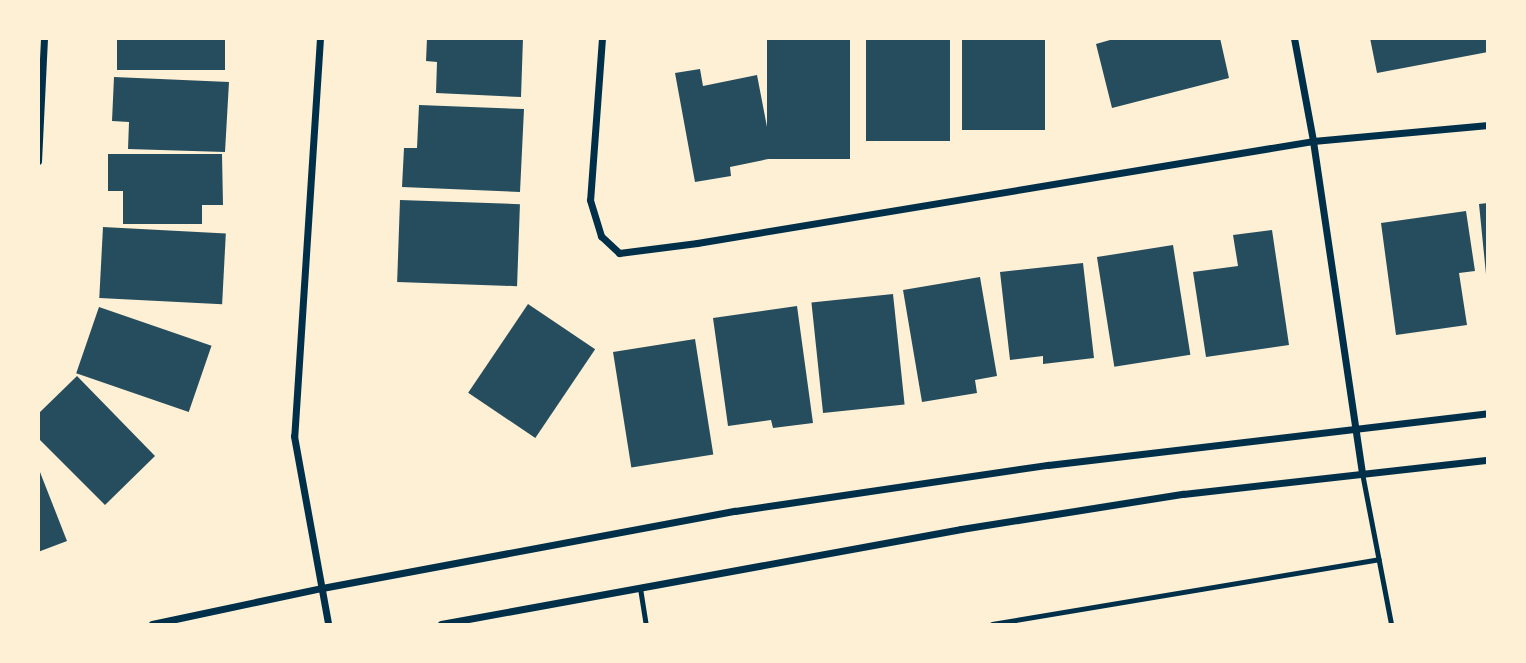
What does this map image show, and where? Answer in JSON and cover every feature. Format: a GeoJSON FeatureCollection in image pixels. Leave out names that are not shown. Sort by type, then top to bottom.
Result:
{"type":"FeatureCollection","features":[{"type":"Feature","properties":{"kind":"street"},"geometry":{"type":"LineString","coordinates":[[38,161],[44,38]]}},
{"type":"Feature","properties":{"kind":"street"},"geometry":{"type":"LineString","coordinates":[[320,38],[294,436],[328,625]]}},
{"type":"Feature","properties":{"kind":"street"},"geometry":{"type":"LineString","coordinates":[[602,38],[590,200],[601,236],[619,253],[697,243],[1313,141],[1488,125]]}},
{"type":"Feature","properties":{"kind":"street"},"geometry":{"type":"LineString","coordinates":[[1294,38],[1313,141],[1362,472]]}},
{"type":"Feature","properties":{"kind":"street"},"geometry":{"type":"LineString","coordinates":[[152,625],[322,588],[735,511],[1048,465],[1488,413]]}},
{"type":"Feature","properties":{"kind":"street"},"geometry":{"type":"LineString","coordinates":[[441,625],[961,529],[1183,494],[1488,460]]}},
{"type":"Feature","properties":{"kind":"lane"},"geometry":{"type":"LineString","coordinates":[[1362,472],[1391,625]]}},
{"type":"Feature","properties":{"kind":"lane"},"geometry":{"type":"LineString","coordinates":[[992,625],[1379,559]]}},
{"type":"Feature","properties":{"kind":"lane"},"geometry":{"type":"LineString","coordinates":[[640,588],[646,625]]}},
{"type":"Feature","properties":{"kind":"building"},"geometry":{"type":"Polygon","coordinates":[[[117,38],[225,38],[225,70],[117,70],[117,38]]]}},
{"type":"Feature","properties":{"kind":"building"},"geometry":{"type":"Polygon","coordinates":[[[427,38],[523,38],[521,97],[436,93],[437,62],[426,61],[427,38]]]}},
{"type":"Feature","properties":{"kind":"building"},"geometry":{"type":"Polygon","coordinates":[[[767,38],[850,38],[850,159],[767,159],[767,38]]]}},
{"type":"Feature","properties":{"kind":"building"},"geometry":{"type":"Polygon","coordinates":[[[866,38],[950,38],[950,141],[866,141],[866,38]]]}},
{"type":"Feature","properties":{"kind":"building"},"geometry":{"type":"Polygon","coordinates":[[[962,38],[1045,38],[1045,130],[962,130],[962,38]]]}},
{"type":"Feature","properties":{"kind":"building"},"geometry":{"type":"Polygon","coordinates":[[[1117,38],[1220,38],[1229,78],[1112,108],[1096,44],[1117,38]]]}},
{"type":"Feature","properties":{"kind":"building"},"geometry":{"type":"Polygon","coordinates":[[[1370,38],[1486,38],[1488,52],[1377,73],[1370,38]]]}},
{"type":"Feature","properties":{"kind":"building"},"geometry":{"type":"Polygon","coordinates":[[[700,69],[703,86],[757,75],[773,158],[730,167],[731,176],[695,182],[675,73],[700,69]]]}},
{"type":"Feature","properties":{"kind":"building"},"geometry":{"type":"Polygon","coordinates":[[[114,77],[229,82],[225,152],[128,149],[129,122],[112,121],[114,77]]]}},
{"type":"Feature","properties":{"kind":"building"},"geometry":{"type":"Polygon","coordinates":[[[419,105],[524,109],[520,192],[402,187],[404,148],[417,148],[419,105]]]}},
{"type":"Feature","properties":{"kind":"building"},"geometry":{"type":"Polygon","coordinates":[[[108,154],[222,154],[223,205],[202,205],[202,224],[123,224],[123,191],[108,191],[108,154]]]}},
{"type":"Feature","properties":{"kind":"building"},"geometry":{"type":"Polygon","coordinates":[[[400,200],[520,204],[517,286],[397,282],[400,200]]]}},
{"type":"Feature","properties":{"kind":"building"},"geometry":{"type":"Polygon","coordinates":[[[1488,203],[1488,274],[1486,274],[1479,204],[1488,203]]]}},
{"type":"Feature","properties":{"kind":"building"},"geometry":{"type":"Polygon","coordinates":[[[1466,211],[1475,271],[1459,273],[1467,325],[1396,335],[1381,223],[1466,211]]]}},
{"type":"Feature","properties":{"kind":"building"},"geometry":{"type":"Polygon","coordinates":[[[103,227],[226,233],[222,304],[99,298],[103,227]]]}},
{"type":"Feature","properties":{"kind":"building"},"geometry":{"type":"Polygon","coordinates":[[[1272,230],[1289,345],[1206,357],[1193,272],[1238,266],[1233,235],[1272,230]]]}},
{"type":"Feature","properties":{"kind":"building"},"geometry":{"type":"Polygon","coordinates":[[[1173,245],[1190,355],[1114,367],[1097,257],[1173,245]]]}},
{"type":"Feature","properties":{"kind":"building"},"geometry":{"type":"Polygon","coordinates":[[[1083,263],[1094,358],[1043,364],[1043,356],[1010,360],[1000,272],[1083,263]]]}},
{"type":"Feature","properties":{"kind":"building"},"geometry":{"type":"Polygon","coordinates":[[[980,277],[997,376],[975,380],[977,393],[922,402],[903,290],[980,277]]]}},
{"type":"Feature","properties":{"kind":"building"},"geometry":{"type":"Polygon","coordinates":[[[893,294],[905,404],[823,413],[811,303],[893,294]]]}},
{"type":"Feature","properties":{"kind":"building"},"geometry":{"type":"Polygon","coordinates":[[[528,304],[595,349],[535,438],[468,393],[528,304]]]}},
{"type":"Feature","properties":{"kind":"building"},"geometry":{"type":"Polygon","coordinates":[[[797,306],[813,423],[773,428],[771,420],[728,426],[713,318],[797,306]]]}},
{"type":"Feature","properties":{"kind":"building"},"geometry":{"type":"Polygon","coordinates":[[[99,307],[212,346],[189,412],[76,373],[99,307]]]}},
{"type":"Feature","properties":{"kind":"building"},"geometry":{"type":"Polygon","coordinates":[[[695,339],[713,455],[631,468],[613,352],[695,339]]]}},
{"type":"Feature","properties":{"kind":"building"},"geometry":{"type":"Polygon","coordinates":[[[77,376],[155,456],[105,505],[38,438],[38,414],[77,376]]]}},
{"type":"Feature","properties":{"kind":"building"},"geometry":{"type":"Polygon","coordinates":[[[38,467],[67,541],[38,552],[38,467]]]}}]}
